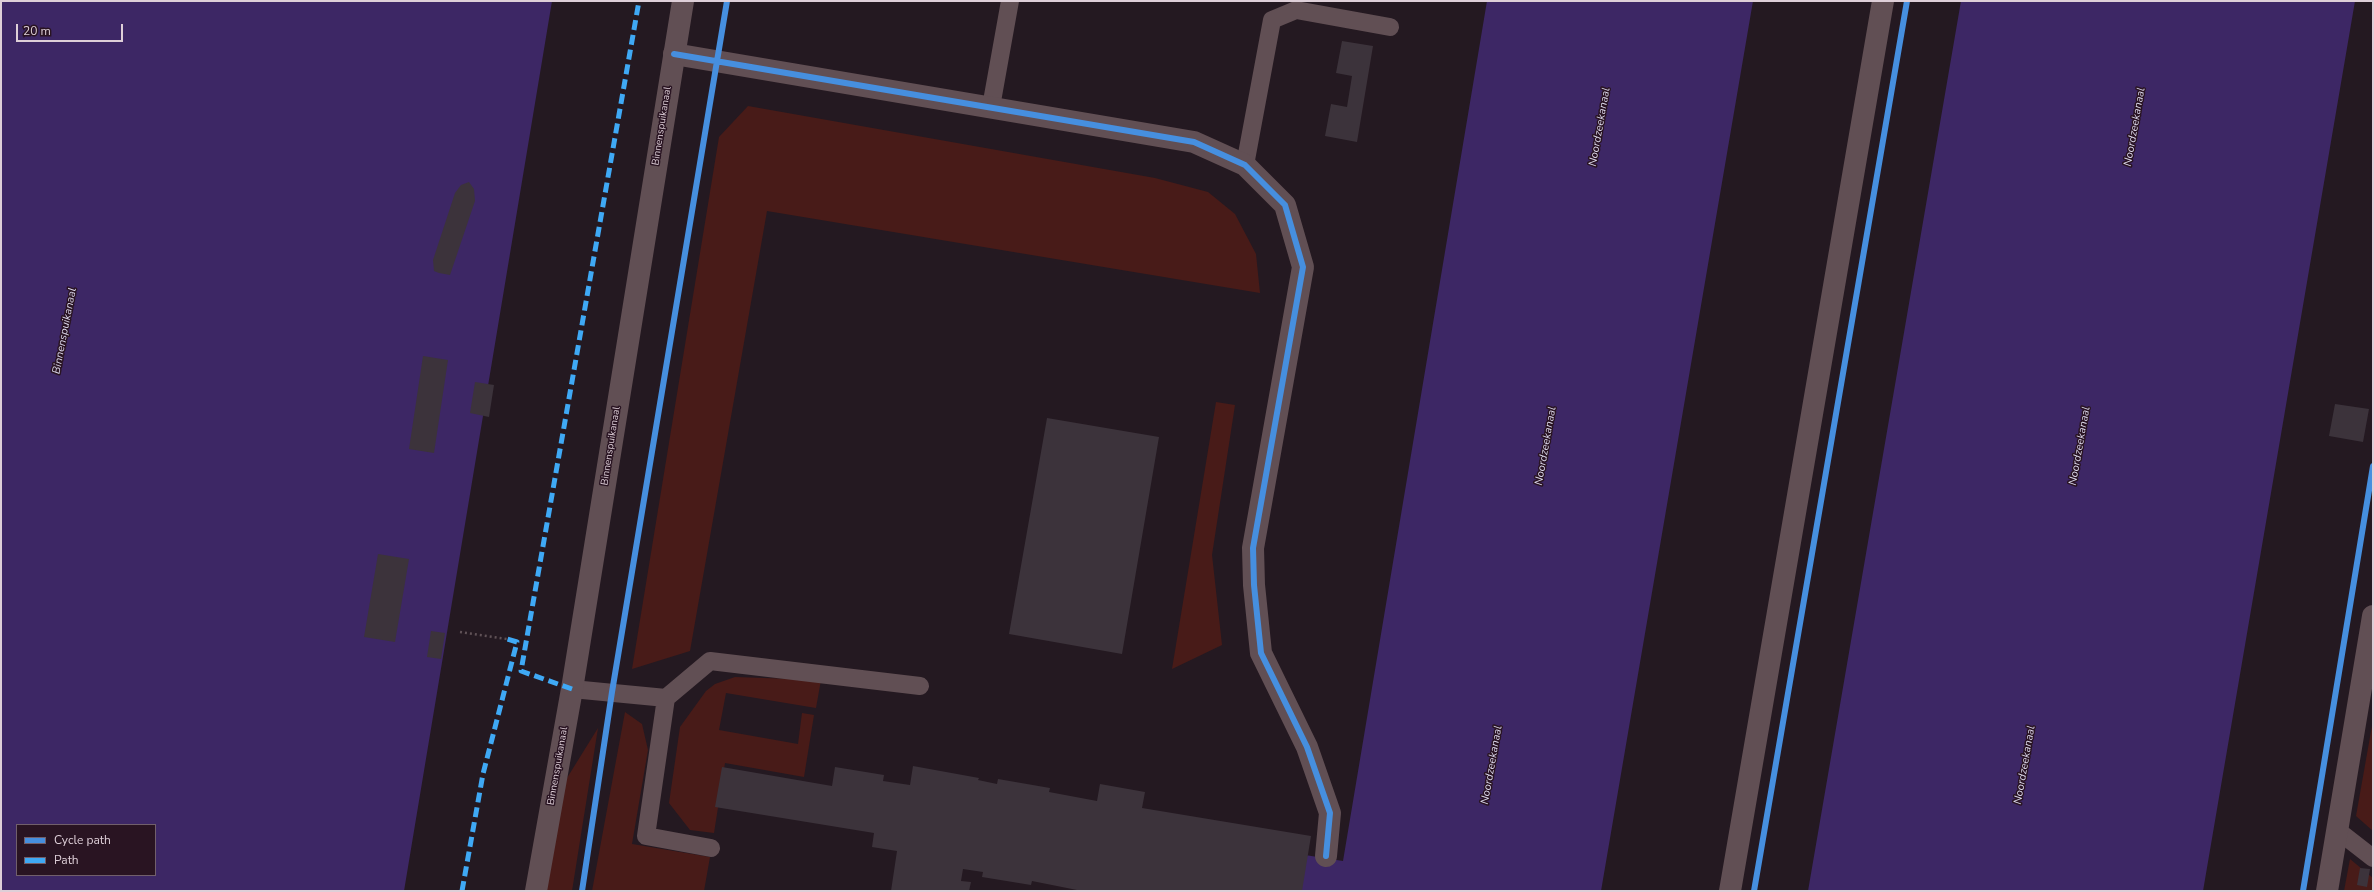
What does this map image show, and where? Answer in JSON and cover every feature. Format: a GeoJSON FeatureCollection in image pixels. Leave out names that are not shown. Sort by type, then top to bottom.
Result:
{"type":"FeatureCollection","features":[{"type":"Feature","properties":{"kind":"street","name":"Binnenspuikanaal"},"geometry":{"type":"LineString","coordinates":[[536,891],[572,689],[682,1]]}},
{"type":"Feature","properties":{"kind":"street"},"geometry":{"type":"LineString","coordinates":[[1730,891],[1883,1]]}},
{"type":"Feature","properties":{"kind":"street"},"geometry":{"type":"LineString","coordinates":[[674,54],[1194,142],[1245,165],[1285,205],[1303,267],[1253,548],[1254,586],[1261,653],[1307,747],[1330,813],[1326,856]]}},
{"type":"Feature","properties":{"kind":"street"},"geometry":{"type":"LineString","coordinates":[[2327,891],[2373,616]]}},
{"type":"Feature","properties":{"kind":"lane"},"geometry":{"type":"LineString","coordinates":[[991,107],[1010,1]]}},
{"type":"Feature","properties":{"kind":"lane"},"geometry":{"type":"LineString","coordinates":[[1245,165],[1272,20],[1296,10],[1390,27]]}},
{"type":"Feature","properties":{"kind":"lane"},"geometry":{"type":"LineString","coordinates":[[712,848],[646,836],[666,698],[710,661],[920,686]]}},
{"type":"Feature","properties":{"kind":"lane"},"geometry":{"type":"LineString","coordinates":[[572,689],[666,698]]}},
{"type":"Feature","properties":{"kind":"lane"},"geometry":{"type":"LineString","coordinates":[[2338,830],[2373,858]]}},
{"type":"Feature","properties":{"kind":"path"},"geometry":{"type":"LineString","coordinates":[[460,632],[507,639]]}},
{"type":"Feature","properties":{"kind":"shaded area"},"geometry":{"type":"Polygon","coordinates":[[[748,106],[1155,178],[1208,192],[1235,214],[1256,254],[1260,293],[767,211],[690,651],[632,669],[719,137],[748,106]]]}},
{"type":"Feature","properties":{"kind":"shaded area"},"geometry":{"type":"Polygon","coordinates":[[[1216,402],[1235,405],[1212,555],[1222,645],[1172,669],[1216,402]]]}},
{"type":"Feature","properties":{"kind":"shaded area"},"geometry":{"type":"Polygon","coordinates":[[[735,677],[821,680],[816,708],[726,693],[719,730],[798,744],[802,713],[814,715],[804,777],[725,763],[714,833],[690,830],[669,803],[680,727],[706,691],[715,684],[735,677]]]}},
{"type":"Feature","properties":{"kind":"shaded area"},"geometry":{"type":"Polygon","coordinates":[[[625,712],[642,724],[648,750],[632,844],[710,857],[704,891],[592,891],[625,712]]]}},
{"type":"Feature","properties":{"kind":"shaded area"},"geometry":{"type":"Polygon","coordinates":[[[2373,720],[2373,831],[2356,816],[2373,720]]]}},
{"type":"Feature","properties":{"kind":"shaded area"},"geometry":{"type":"Polygon","coordinates":[[[598,728],[572,891],[545,891],[562,786],[598,728]]]}},
{"type":"Feature","properties":{"kind":"shaded area"},"geometry":{"type":"Polygon","coordinates":[[[2350,859],[2373,878],[2373,891],[2344,891],[2350,859]]]}},
{"type":"Feature","properties":{"kind":"water"},"geometry":{"type":"Polygon","coordinates":[[[1,1],[552,1],[404,891],[1,891],[1,1]]]}},
{"type":"Feature","properties":{"kind":"water","name":"Noordzeekanaal"},"geometry":{"type":"Polygon","coordinates":[[[1487,1],[1753,1],[1601,891],[1170,891],[1305,855],[1343,861],[1487,1]]]}},
{"type":"Feature","properties":{"kind":"water","name":"Noordzeekanaal"},"geometry":{"type":"Polygon","coordinates":[[[1961,1],[2355,1],[2203,891],[1808,891],[1961,1]]]}},
{"type":"Feature","properties":{"kind":"building"},"geometry":{"type":"Polygon","coordinates":[[[1342,41],[1373,46],[1357,142],[1325,136],[1331,104],[1347,107],[1352,76],[1336,73],[1342,41]]]}},
{"type":"Feature","properties":{"kind":"building"},"geometry":{"type":"Polygon","coordinates":[[[469,182],[474,189],[475,201],[450,275],[439,273],[434,271],[433,260],[455,193],[461,185],[469,182]]]}},
{"type":"Feature","properties":{"kind":"building"},"geometry":{"type":"Polygon","coordinates":[[[423,356],[448,360],[434,453],[409,449],[423,356]]]}},
{"type":"Feature","properties":{"kind":"building"},"geometry":{"type":"Polygon","coordinates":[[[475,382],[494,385],[489,417],[470,413],[475,382]]]}},
{"type":"Feature","properties":{"kind":"building"},"geometry":{"type":"Polygon","coordinates":[[[2335,404],[2369,409],[2363,442],[2329,436],[2335,404]]]}},
{"type":"Feature","properties":{"kind":"building"},"geometry":{"type":"Polygon","coordinates":[[[1047,418],[1159,437],[1122,654],[1009,634],[1047,418]]]}},
{"type":"Feature","properties":{"kind":"building"},"geometry":{"type":"Polygon","coordinates":[[[378,554],[409,559],[395,642],[364,637],[378,554]]]}},
{"type":"Feature","properties":{"kind":"building"},"geometry":{"type":"Polygon","coordinates":[[[431,631],[445,633],[441,659],[427,657],[431,631]]]}},
{"type":"Feature","properties":{"kind":"building"},"geometry":{"type":"Polygon","coordinates":[[[913,766],[979,778],[978,780],[997,784],[998,779],[1050,788],[1049,792],[1097,801],[1100,784],[1145,792],[1142,808],[1311,836],[1302,891],[1082,891],[1032,881],[1031,885],[982,877],[983,872],[963,869],[961,881],[971,882],[969,891],[891,891],[897,851],[872,847],[874,833],[715,807],[722,767],[832,786],[835,767],[884,775],[883,781],[910,785],[913,766]]]}},
{"type":"Feature","properties":{"kind":"building"},"geometry":{"type":"Polygon","coordinates":[[[2360,868],[2370,869],[2367,887],[2357,885],[2360,868]]]}},
{"type":"Feature","properties":{"kind":"marked path"},"geometry":{"type":"LineString","coordinates":[[572,689],[521,671],[639,1]]}},
{"type":"Feature","properties":{"kind":"marked path"},"geometry":{"type":"LineString","coordinates":[[462,891],[483,774],[517,642],[507,639]]}},
{"type":"Feature","properties":{"kind":"cycle path"},"geometry":{"type":"LineString","coordinates":[[582,891],[612,692],[727,1]]}},
{"type":"Feature","properties":{"kind":"cycle path"},"geometry":{"type":"LineString","coordinates":[[1754,891],[1907,1]]}},
{"type":"Feature","properties":{"kind":"cycle path"},"geometry":{"type":"LineString","coordinates":[[674,54],[1194,142],[1245,165],[1285,205],[1303,267],[1253,548],[1254,585],[1261,653],[1307,747],[1330,813],[1326,856]]}},
{"type":"Feature","properties":{"kind":"cycle path"},"geometry":{"type":"LineString","coordinates":[[2303,891],[2373,466]]}}]}
